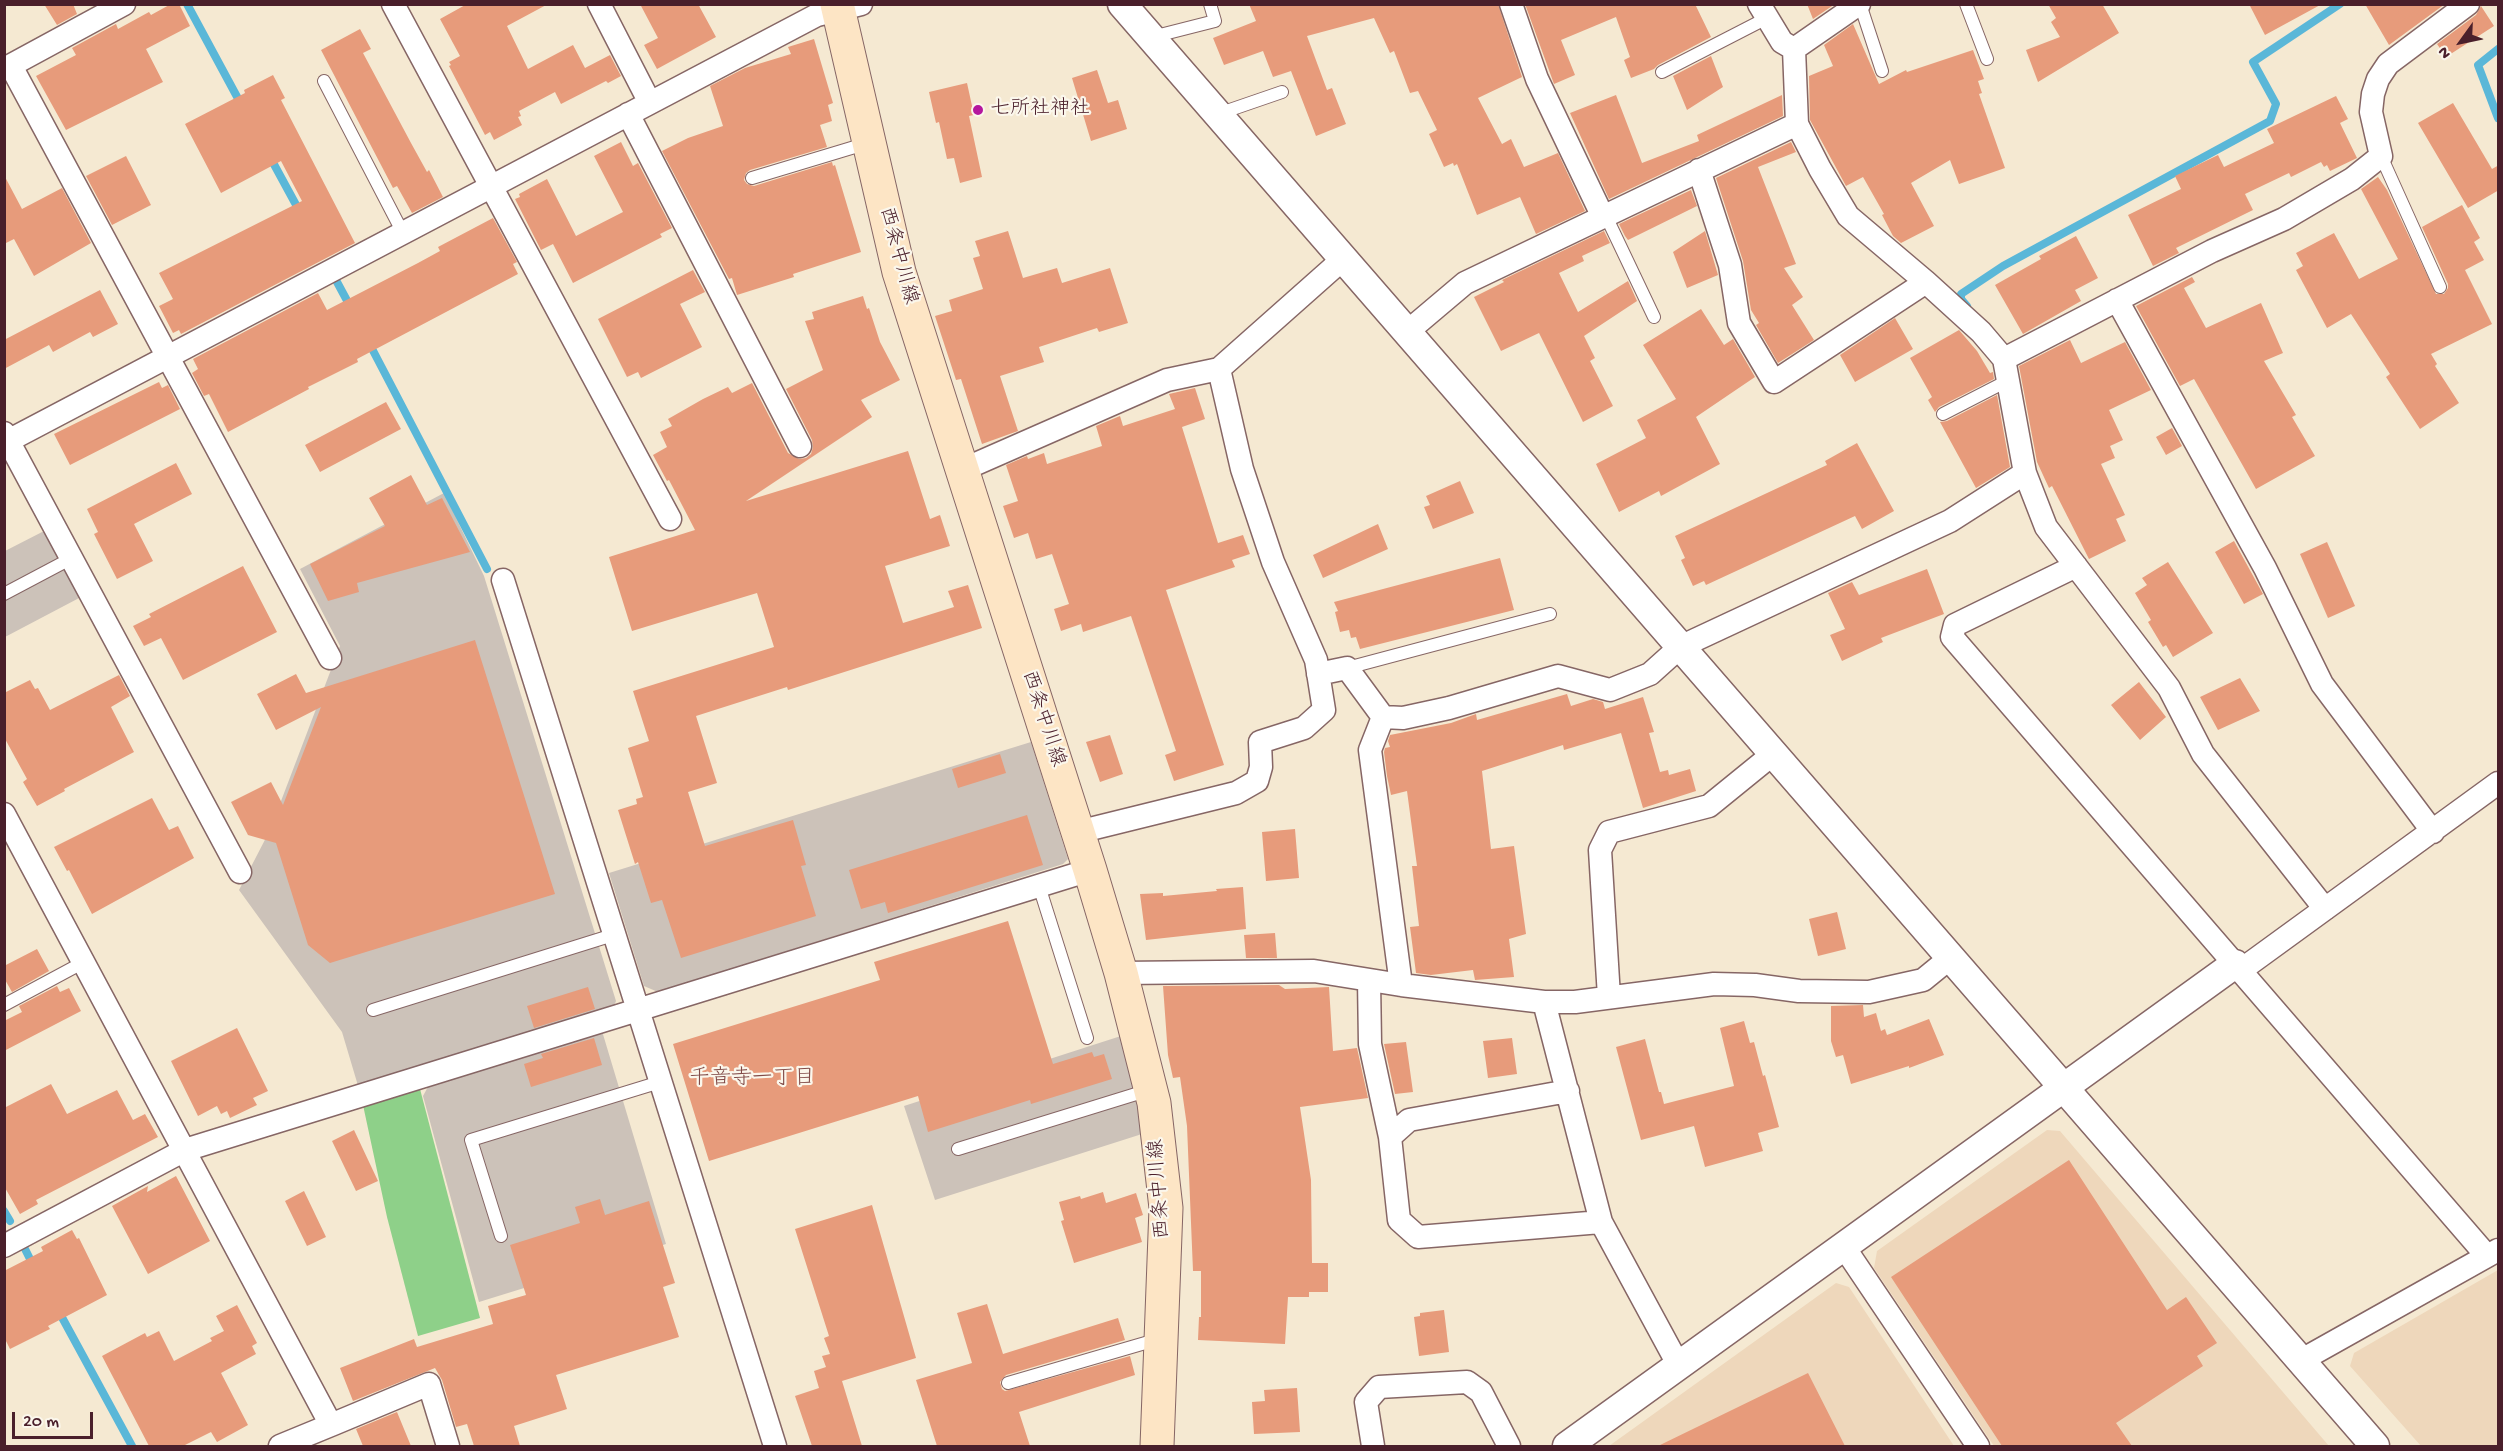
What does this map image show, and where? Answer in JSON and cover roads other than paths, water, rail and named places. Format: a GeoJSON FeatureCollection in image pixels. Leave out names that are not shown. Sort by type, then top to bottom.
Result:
{"type":"FeatureCollection","features":[{"type":"Feature","properties":{"kind":"main road","name":"西条中川線"},"geometry":{"type":"LineString","coordinates":[[845,6],[869,143],[899,272],[1090,870],[1121,973],[1154,1102],[1166,1208],[1163,1338],[1157,1446]]}},
{"type":"Feature","properties":{"kind":"street"},"geometry":{"type":"LineString","coordinates":[[124,4],[8,67],[330,658]]}},
{"type":"Feature","properties":{"kind":"street"},"geometry":{"type":"LineString","coordinates":[[393,4],[670,519]]}},
{"type":"Feature","properties":{"kind":"street"},"geometry":{"type":"LineString","coordinates":[[599,4],[650,103]]}},
{"type":"Feature","properties":{"kind":"street"},"geometry":{"type":"LineString","coordinates":[[1122,4],[2375,1446]]}},
{"type":"Feature","properties":{"kind":"street"},"geometry":{"type":"LineString","coordinates":[[1511,4],[1537,80],[1603,215]]}},
{"type":"Feature","properties":{"kind":"street"},"geometry":{"type":"LineString","coordinates":[[1794,49],[1859,4]]}},
{"type":"Feature","properties":{"kind":"street"},"geometry":{"type":"LineString","coordinates":[[2006,369],[2117,300],[2212,251],[2284,219],[2352,179],[2381,156],[2371,112],[2378,79],[2388,64],[2401,52],[2468,4]]}},
{"type":"Feature","properties":{"kind":"street"},"geometry":{"type":"LineString","coordinates":[[240,872],[6,439],[168,357],[817,15],[845,6]]}},
{"type":"Feature","properties":{"kind":"street"},"geometry":{"type":"LineString","coordinates":[[1763,11],[1782,42],[1794,49]]}},
{"type":"Feature","properties":{"kind":"street"},"geometry":{"type":"LineString","coordinates":[[1794,49],[1797,123],[1848,216],[1981,332],[2006,369],[2025,473],[2046,527],[2169,688],[2202,754],[2325,909]]}},
{"type":"Feature","properties":{"kind":"street"},"geometry":{"type":"LineString","coordinates":[[628,114],[800,446]]}},
{"type":"Feature","properties":{"kind":"street"},"geometry":{"type":"LineString","coordinates":[[1407,332],[1465,283],[1797,123]]}},
{"type":"Feature","properties":{"kind":"street"},"geometry":{"type":"LineString","coordinates":[[1699,170],[1730,265],[1739,323],[1774,382],[1926,282]]}},
{"type":"Feature","properties":{"kind":"street"},"geometry":{"type":"LineString","coordinates":[[962,470],[1167,380],[1219,369],[1343,259]]}},
{"type":"Feature","properties":{"kind":"street"},"geometry":{"type":"LineString","coordinates":[[2117,300],[2265,568],[2322,684],[2433,832]]}},
{"type":"Feature","properties":{"kind":"street"},"geometry":{"type":"LineString","coordinates":[[1078,832],[1236,793],[1257,781],[1261,767],[1260,742],[1304,729],[1324,710],[1316,660],[1273,562],[1244,476],[1219,369]]}},
{"type":"Feature","properties":{"kind":"street"},"geometry":{"type":"LineString","coordinates":[[1383,717],[1403,718],[1449,708],[1558,676],[1610,690],[1650,674],[1680,647],[1950,520],[2025,473]]}},
{"type":"Feature","properties":{"kind":"street"},"geometry":{"type":"LineString","coordinates":[[2076,566],[1955,626],[1952,637],[2238,967],[2493,1253],[2300,1360]]}},
{"type":"Feature","properties":{"kind":"street"},"geometry":{"type":"LineString","coordinates":[[503,580],[776,1446]]}},
{"type":"Feature","properties":{"kind":"street"},"geometry":{"type":"LineString","coordinates":[[1318,674],[1347,668],[1383,717]]}},
{"type":"Feature","properties":{"kind":"street"},"geometry":{"type":"LineString","coordinates":[[1383,717],[1370,750],[1401,985]]}},
{"type":"Feature","properties":{"kind":"street"},"geometry":{"type":"LineString","coordinates":[[1610,997],[1600,850],[1609,832],[1708,806],[1773,754]]}},
{"type":"Feature","properties":{"kind":"street"},"geometry":{"type":"LineString","coordinates":[[1568,1446],[2063,1088],[2325,909],[2499,783]]}},
{"type":"Feature","properties":{"kind":"street"},"geometry":{"type":"LineString","coordinates":[[4,814],[332,1425]]}},
{"type":"Feature","properties":{"kind":"street"},"geometry":{"type":"LineString","coordinates":[[4,1246],[185,1150],[1090,870]]}},
{"type":"Feature","properties":{"kind":"street"},"geometry":{"type":"LineString","coordinates":[[1121,973],[1314,971],[1401,985],[1544,1002],[1610,997],[1714,984],[1755,985],[1799,991],[1869,992],[1923,980],[1950,958]]}},
{"type":"Feature","properties":{"kind":"street"},"geometry":{"type":"LineString","coordinates":[[1369,980],[1370,1044],[1389,1137],[1399,1220],[1418,1237],[1601,1222]]}},
{"type":"Feature","properties":{"kind":"street"},"geometry":{"type":"LineString","coordinates":[[1544,1002],[1601,1222],[1678,1366]]}},
{"type":"Feature","properties":{"kind":"street"},"geometry":{"type":"LineString","coordinates":[[1389,1137],[1409,1120],[1568,1091]]}},
{"type":"Feature","properties":{"kind":"street"},"geometry":{"type":"LineString","coordinates":[[1844,1247],[1978,1446]]}},
{"type":"Feature","properties":{"kind":"street"},"geometry":{"type":"LineString","coordinates":[[1373,1446],[1366,1402],[1379,1387],[1467,1382],[1481,1392],[1509,1446]]}},
{"type":"Feature","properties":{"kind":"street"},"geometry":{"type":"LineString","coordinates":[[280,1446],[429,1384],[448,1446]]}},
{"type":"Feature","properties":{"kind":"lane"},"geometry":{"type":"LineString","coordinates":[[1151,38],[1215,21],[1210,4]]}},
{"type":"Feature","properties":{"kind":"lane"},"geometry":{"type":"LineString","coordinates":[[1859,4],[1882,71]]}},
{"type":"Feature","properties":{"kind":"lane"},"geometry":{"type":"LineString","coordinates":[[1969,5],[1987,59]]}},
{"type":"Feature","properties":{"kind":"lane"},"geometry":{"type":"LineString","coordinates":[[1662,72],[1763,11]]}},
{"type":"Feature","properties":{"kind":"lane"},"geometry":{"type":"LineString","coordinates":[[324,81],[403,233]]}},
{"type":"Feature","properties":{"kind":"lane"},"geometry":{"type":"LineString","coordinates":[[1217,114],[1282,92]]}},
{"type":"Feature","properties":{"kind":"lane"},"geometry":{"type":"LineString","coordinates":[[752,178],[869,143]]}},
{"type":"Feature","properties":{"kind":"lane"},"geometry":{"type":"LineString","coordinates":[[2381,156],[2440,287]]}},
{"type":"Feature","properties":{"kind":"lane"},"geometry":{"type":"LineString","coordinates":[[1603,215],[1654,317]]}},
{"type":"Feature","properties":{"kind":"lane"},"geometry":{"type":"LineString","coordinates":[[1943,414],[2006,369]]}},
{"type":"Feature","properties":{"kind":"lane"},"geometry":{"type":"LineString","coordinates":[[4,594],[72,558]]}},
{"type":"Feature","properties":{"kind":"lane"},"geometry":{"type":"LineString","coordinates":[[1347,668],[1550,614]]}},
{"type":"Feature","properties":{"kind":"lane"},"geometry":{"type":"LineString","coordinates":[[1039,886],[1087,1038]]}},
{"type":"Feature","properties":{"kind":"lane"},"geometry":{"type":"LineString","coordinates":[[373,1010],[614,935]]}},
{"type":"Feature","properties":{"kind":"lane"},"geometry":{"type":"LineString","coordinates":[[4,1005],[84,962]]}},
{"type":"Feature","properties":{"kind":"lane"},"geometry":{"type":"LineString","coordinates":[[501,1236],[471,1140],[660,1082]]}},
{"type":"Feature","properties":{"kind":"lane"},"geometry":{"type":"LineString","coordinates":[[958,1149],[1151,1089]]}},
{"type":"Feature","properties":{"kind":"lane"},"geometry":{"type":"LineString","coordinates":[[1008,1383],[1163,1338]]}},
{"type":"Feature","properties":{"kind":"waterway"},"geometry":{"type":"LineString","coordinates":[[187,4],[242,106]]}},
{"type":"Feature","properties":{"kind":"waterway"},"geometry":{"type":"LineString","coordinates":[[1967,306],[1961,299],[1961,294],[2003,266],[2270,121],[2276,104],[2253,62],[2340,4]]}},
{"type":"Feature","properties":{"kind":"waterway"},"geometry":{"type":"LineString","coordinates":[[2498,49],[2478,65],[2498,118]]}},
{"type":"Feature","properties":{"kind":"waterway"},"geometry":{"type":"LineString","coordinates":[[270,157],[301,214]]}},
{"type":"Feature","properties":{"kind":"waterway"},"geometry":{"type":"LineString","coordinates":[[337,282],[351,308]]}},
{"type":"Feature","properties":{"kind":"waterway"},"geometry":{"type":"LineString","coordinates":[[368,341],[487,569]]}},
{"type":"Feature","properties":{"kind":"waterway"},"geometry":{"type":"LineString","coordinates":[[4,1211],[10,1221]]}},
{"type":"Feature","properties":{"kind":"waterway"},"geometry":{"type":"LineString","coordinates":[[25,1249],[34,1267]]}},
{"type":"Feature","properties":{"kind":"waterway"},"geometry":{"type":"LineString","coordinates":[[58,1310],[132,1446]]}},
{"type":"Feature","properties":{"kind":"place","name":"七所社神社"},"geometry":{"type":"Point","coordinates":[978,110]}},
{"type":"Feature","properties":{"kind":"district","name":"千音寺一丁目"},"geometry":{"type":"Point","coordinates":[752,1080]}}]}
